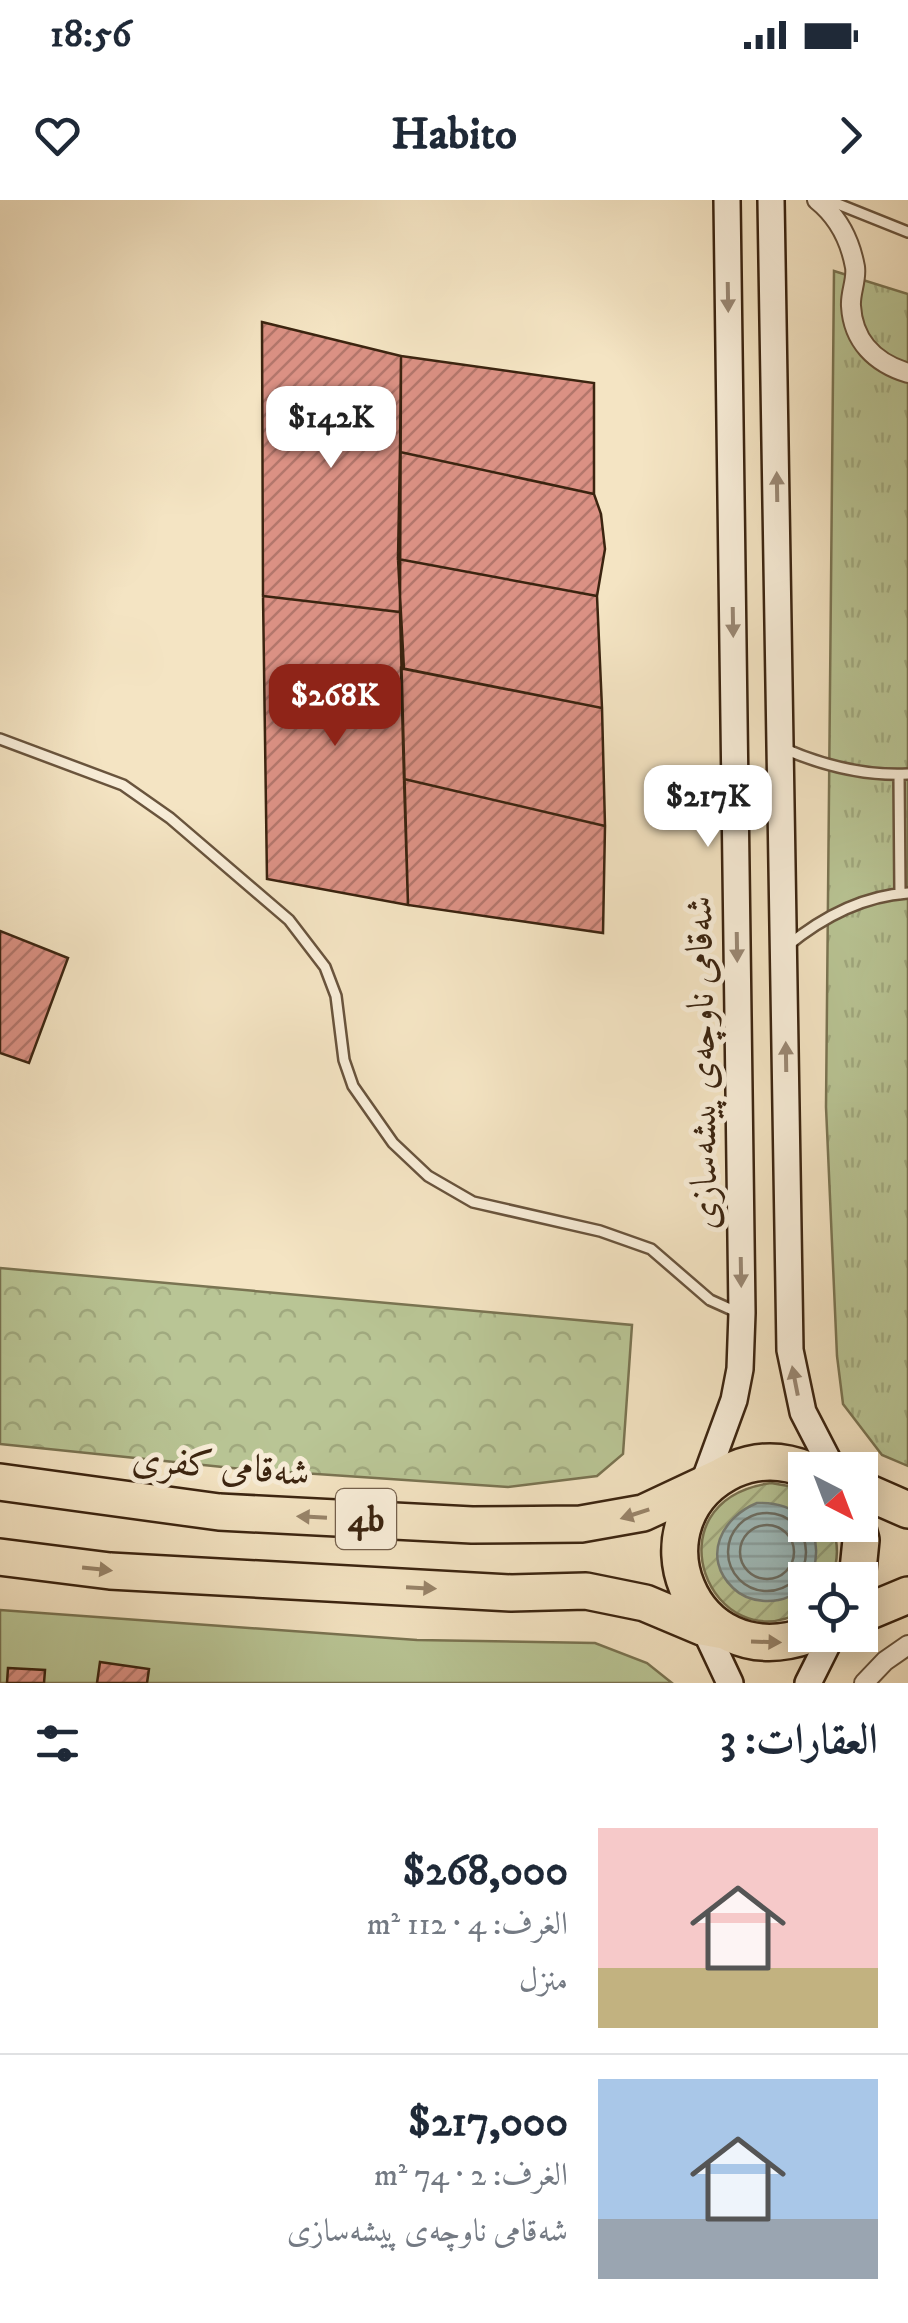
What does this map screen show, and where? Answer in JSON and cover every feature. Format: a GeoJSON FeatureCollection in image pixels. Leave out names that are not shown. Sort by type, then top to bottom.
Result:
{"type":"FeatureCollection","features":[{"type":"Feature","properties":{"kind":"highway","name":"شەقامی کفری"},"geometry":{"type":"LineString","coordinates":[[0,1482],[219,1512],[472,1525],[610,1521],[642,1513],[760,1462],[788,1464]]}},
{"type":"Feature","properties":{"kind":"highway"},"geometry":{"type":"LineString","coordinates":[[708,1486],[685,1522],[680,1549],[682,1577],[707,1620],[744,1640],[788,1642]]}},
{"type":"Feature","properties":{"kind":"highway"},"geometry":{"type":"LineString","coordinates":[[878,1497],[908,1510]]}},
{"type":"Feature","properties":{"kind":"highway","name":"4b"},"geometry":{"type":"LineString","coordinates":[[0,1557],[129,1572],[511,1593],[586,1590],[707,1620]]}},
{"type":"Feature","properties":{"kind":"highway"},"geometry":{"type":"LineString","coordinates":[[878,1608],[908,1595]]}},
{"type":"Feature","properties":{"kind":"main road","name":"شەقامی ناوچەی پیشەسازی"},"geometry":{"type":"LineString","coordinates":[[708,1486],[734,1400],[740,1369],[742,1314],[727,200]]}},
{"type":"Feature","properties":{"kind":"main road"},"geometry":{"type":"LineString","coordinates":[[771,200],[790,1350],[803,1412],[824,1452]]}},
{"type":"Feature","properties":{"kind":"main road"},"geometry":{"type":"LineString","coordinates":[[707,1620],[730,1683]]}},
{"type":"Feature","properties":{"kind":"main road"},"geometry":{"type":"LineString","coordinates":[[808,1683],[824,1652]]}},
{"type":"Feature","properties":{"kind":"street"},"geometry":{"type":"LineString","coordinates":[[816,200],[838,222],[856,270],[850,304],[857,335],[874,358],[908,372]]}},
{"type":"Feature","properties":{"kind":"street"},"geometry":{"type":"LineString","coordinates":[[864,1683],[908,1645]]}},
{"type":"Feature","properties":{"kind":"lane"},"geometry":{"type":"LineString","coordinates":[[828,200],[908,232]]}},
{"type":"Feature","properties":{"kind":"lane"},"geometry":{"type":"LineString","coordinates":[[0,739],[123,785],[170,818],[289,920],[325,967],[336,996],[344,1060],[353,1086],[393,1143],[428,1176],[472,1202],[600,1230],[651,1249],[710,1300],[742,1314]]}},
{"type":"Feature","properties":{"kind":"lane"},"geometry":{"type":"LineString","coordinates":[[782,747],[842,769],[903,775],[904,894],[884,895],[848,908],[784,948]]}},
{"type":"Feature","properties":{"kind":"green space"},"geometry":{"type":"Polygon","coordinates":[[[834,271],[908,294],[908,1466],[882,1455],[843,1404],[837,1356],[826,1107],[834,271]]]}},
{"type":"Feature","properties":{"kind":"green space"},"geometry":{"type":"Polygon","coordinates":[[[0,1268],[632,1325],[623,1454],[597,1476],[508,1487],[242,1469],[0,1444],[0,1268]]]}},
{"type":"Feature","properties":{"kind":"green space"},"geometry":{"type":"Polygon","coordinates":[[[771,1483],[788,1486],[788,1542],[836,1542],[836,1562],[788,1562],[788,1616],[771,1621],[742,1616],[720,1599],[706,1574],[702,1546],[710,1518],[732,1496],[771,1483]]]}},
{"type":"Feature","properties":{"kind":"green space"},"geometry":{"type":"Polygon","coordinates":[[[0,1610],[417,1640],[595,1643],[647,1663],[672,1683],[0,1683],[0,1610]]]}},
{"type":"Feature","properties":{"kind":"water"},"geometry":{"type":"Polygon","coordinates":[[[757,1503],[783,1506],[788,1509],[788,1542],[814,1542],[814,1562],[788,1562],[788,1597],[754,1599],[733,1588],[723,1576],[718,1564],[720,1539],[745,1509],[757,1503]]]}},
{"type":"Feature","properties":{"kind":"building"},"geometry":{"type":"Polygon","coordinates":[[[262,322],[401,356],[400,612],[263,596],[262,322]]]}},
{"type":"Feature","properties":{"kind":"building"},"geometry":{"type":"Polygon","coordinates":[[[401,356],[594,383],[594,494],[400,452],[401,356]]]}},
{"type":"Feature","properties":{"kind":"building"},"geometry":{"type":"Polygon","coordinates":[[[400,452],[594,494],[605,549],[597,596],[398,559],[400,452]]]}},
{"type":"Feature","properties":{"kind":"building"},"geometry":{"type":"Polygon","coordinates":[[[398,559],[597,596],[602,708],[404,669],[398,559]]]}},
{"type":"Feature","properties":{"kind":"building"},"geometry":{"type":"Polygon","coordinates":[[[263,596],[400,612],[408,905],[267,879],[263,596]]]}},
{"type":"Feature","properties":{"kind":"building"},"geometry":{"type":"Polygon","coordinates":[[[401,668],[602,708],[605,826],[404,779],[401,668]]]}},
{"type":"Feature","properties":{"kind":"building"},"geometry":{"type":"Polygon","coordinates":[[[404,779],[605,826],[603,933],[408,905],[404,779]]]}},
{"type":"Feature","properties":{"kind":"building"},"geometry":{"type":"Polygon","coordinates":[[[0,931],[68,958],[29,1063],[0,1053],[0,931]]]}},
{"type":"Feature","properties":{"kind":"building"},"geometry":{"type":"Polygon","coordinates":[[[100,1662],[149,1669],[147,1683],[97,1683],[100,1662]]]}},
{"type":"Feature","properties":{"kind":"building"},"geometry":{"type":"Polygon","coordinates":[[[8,1668],[45,1670],[44,1683],[7,1683],[8,1668]]]}}]}
